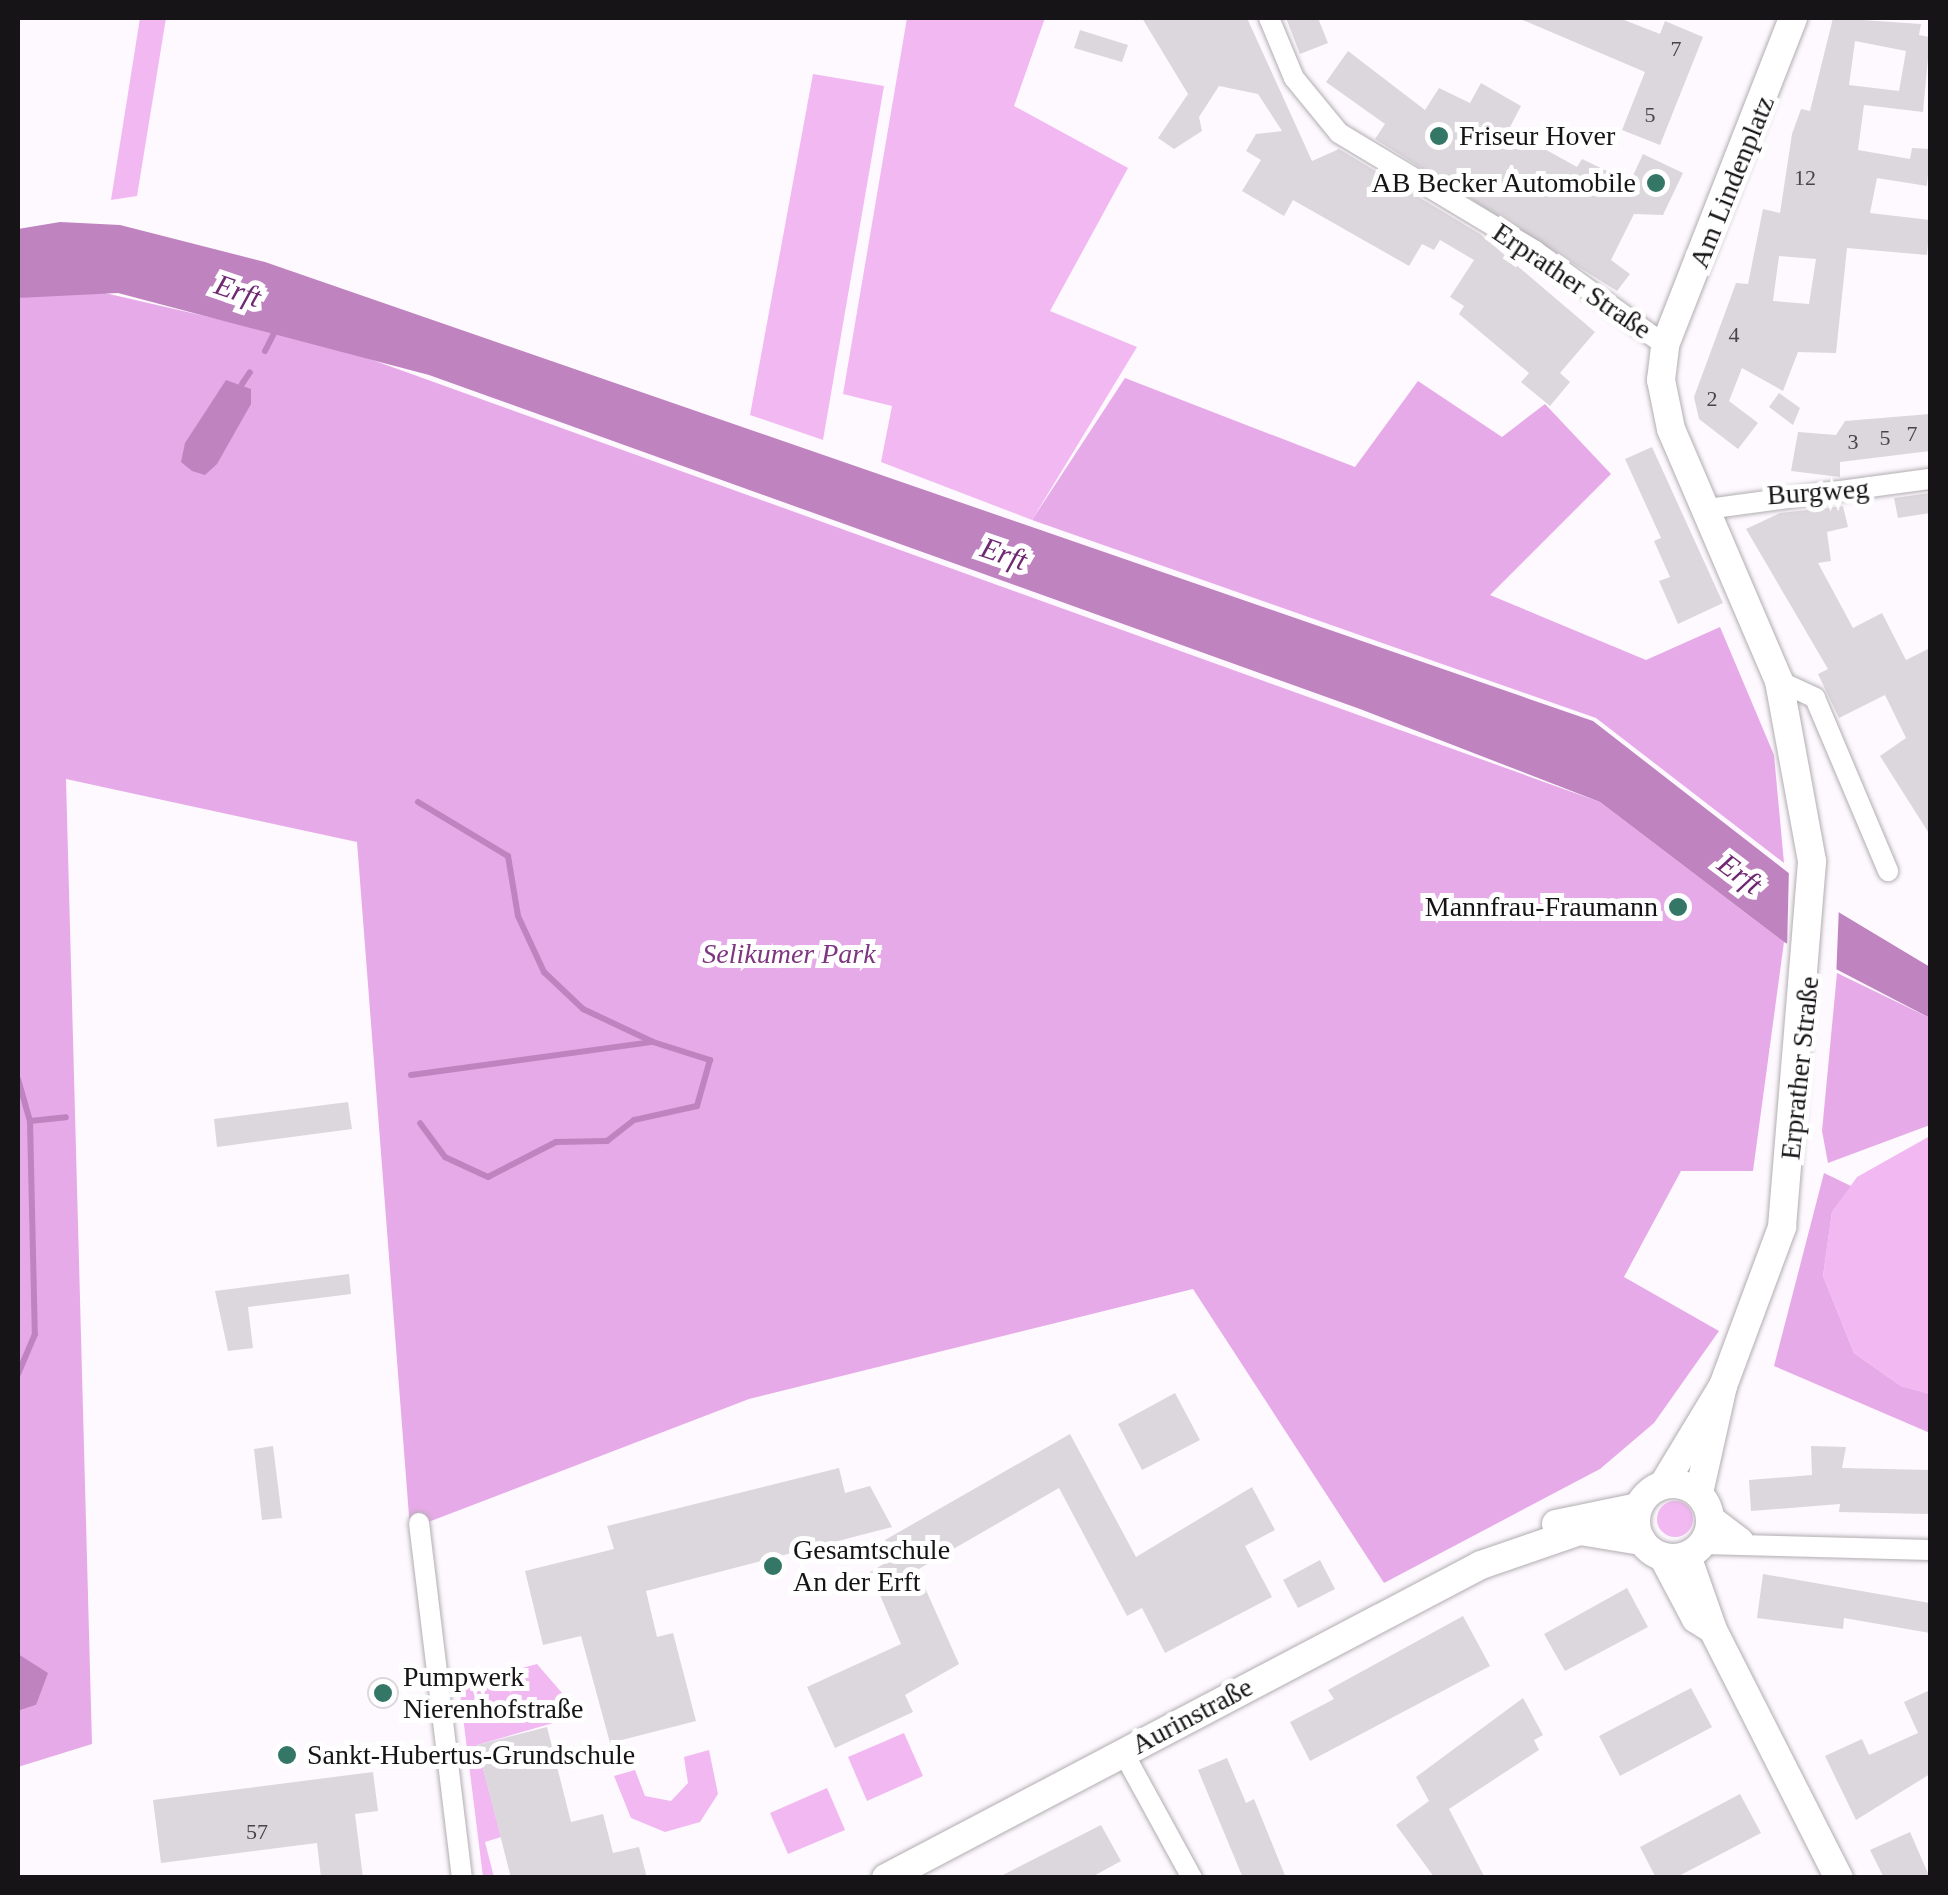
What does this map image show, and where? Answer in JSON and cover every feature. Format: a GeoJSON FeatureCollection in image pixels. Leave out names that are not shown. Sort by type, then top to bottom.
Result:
{"type":"FeatureCollection","features":[{"type":"Feature","properties":{"kind":"main road","name":"Am Lindenplatz"},"geometry":{"type":"LineString","coordinates":[[1665,344],[1794,18]]}},
{"type":"Feature","properties":{"kind":"main road","name":"Erprather Straße"},"geometry":{"type":"LineString","coordinates":[[1638,1508],[1663,1485],[1723,1386],[1782,1227],[1809,982],[1812,861],[1779,682],[1665,413],[1665,344]]}},
{"type":"Feature","properties":{"kind":"main road","name":"Erprather Straße"},"geometry":{"type":"LineString","coordinates":[[1674,1550],[1704,1504],[1723,1386]]}},
{"type":"Feature","properties":{"kind":"main road"},"geometry":{"type":"LineString","coordinates":[[1663,1485],[1704,1504]]}},
{"type":"Feature","properties":{"kind":"main road"},"geometry":{"type":"LineString","coordinates":[[1638,1508],[1674,1550],[1839,1878]]}},
{"type":"Feature","properties":{"kind":"main road","name":"Aurinstraße"},"geometry":{"type":"LineString","coordinates":[[886,1878],[1579,1513],[1638,1508]]}},
{"type":"Feature","properties":{"kind":"main road","name":"Aurinstraße"},"geometry":{"type":"LineString","coordinates":[[1499,1557],[1580,1531],[1674,1550]]}},
{"type":"Feature","properties":{"kind":"street","name":"Erprather Straße"},"geometry":{"type":"LineString","coordinates":[[1269,18],[1294,78],[1339,133],[1535,252],[1665,344]]}},
{"type":"Feature","properties":{"kind":"street","name":"Burgweg"},"geometry":{"type":"LineString","coordinates":[[1707,508],[1930,479]]}},
{"type":"Feature","properties":{"kind":"street"},"geometry":{"type":"LineString","coordinates":[[1779,682],[1815,698],[1888,871]]}},
{"type":"Feature","properties":{"kind":"street"},"geometry":{"type":"LineString","coordinates":[[1704,1504],[1743,1539]]}},
{"type":"Feature","properties":{"kind":"street"},"geometry":{"type":"LineString","coordinates":[[419,1523],[462,1878]]}},
{"type":"Feature","properties":{"kind":"street"},"geometry":{"type":"LineString","coordinates":[[1674,1550],[1743,1539],[1930,1550]]}},
{"type":"Feature","properties":{"kind":"street"},"geometry":{"type":"LineString","coordinates":[[1124,1752],[1192,1878]]}},
{"type":"Feature","properties":{"kind":"shaded area"},"geometry":{"type":"Polygon","coordinates":[[[140,18],[166,18],[137,196],[111,200],[140,18]]]}},
{"type":"Feature","properties":{"kind":"shaded area"},"geometry":{"type":"Polygon","coordinates":[[[907,18],[1045,18],[1014,106],[1128,168],[1050,311],[1137,347],[1032,520],[881,462],[892,406],[843,394],[907,18]]]}},
{"type":"Feature","properties":{"kind":"shaded area"},"geometry":{"type":"Polygon","coordinates":[[[813,74],[884,86],[823,440],[750,415],[813,74]]]}},
{"type":"Feature","properties":{"kind":"shaded area"},"geometry":{"type":"Polygon","coordinates":[[[1930,1136],[1930,1394],[1901,1386],[1854,1353],[1823,1276],[1832,1212],[1857,1177],[1930,1136]]]}},
{"type":"Feature","properties":{"kind":"shaded area"},"geometry":{"type":"Polygon","coordinates":[[[1675,1501],[1688,1506],[1693,1519],[1688,1532],[1675,1537],[1662,1532],[1657,1519],[1662,1506],[1675,1501]]]}},
{"type":"Feature","properties":{"kind":"shaded area"},"geometry":{"type":"Polygon","coordinates":[[[537,1664],[581,1715],[477,1745],[501,1837],[485,1842],[494,1877],[483,1877],[459,1685],[537,1664]]]}},
{"type":"Feature","properties":{"kind":"shaded area"},"geometry":{"type":"Polygon","coordinates":[[[904,1733],[923,1776],[867,1801],[848,1757],[904,1733]]]}},
{"type":"Feature","properties":{"kind":"shaded area"},"geometry":{"type":"Polygon","coordinates":[[[709,1750],[718,1794],[700,1822],[665,1832],[631,1818],[614,1776],[635,1770],[645,1796],[671,1801],[688,1783],[684,1757],[709,1750]]]}},
{"type":"Feature","properties":{"kind":"shaded area"},"geometry":{"type":"Polygon","coordinates":[[[827,1788],[845,1830],[788,1854],[770,1813],[827,1788]]]}},
{"type":"Feature","properties":{"kind":"green space","name":"Selikumer Park"},"geometry":{"type":"Polygon","coordinates":[[[83,288],[331,345],[1600,802],[1784,942],[1753,1171],[1681,1171],[1624,1277],[1719,1331],[1654,1423],[1600,1469],[1384,1583],[1193,1289],[749,1399],[410,1529],[357,842],[66,779],[92,1744],[18,1767],[18,1711],[36,1705],[18,1654],[18,298],[83,288]]]}},
{"type":"Feature","properties":{"kind":"green space"},"geometry":{"type":"Polygon","coordinates":[[[1125,378],[1355,467],[1418,381],[1502,437],[1545,404],[1611,474],[1490,595],[1646,660],[1720,627],[1774,755],[1784,863],[1596,718],[1032,520],[1125,378]]]}},
{"type":"Feature","properties":{"kind":"green space"},"geometry":{"type":"Polygon","coordinates":[[[1837,973],[1930,1018],[1930,1125],[1828,1163],[1822,1131],[1837,973]]]}},
{"type":"Feature","properties":{"kind":"green space"},"geometry":{"type":"Polygon","coordinates":[[[1824,1173],[1851,1186],[1832,1212],[1823,1276],[1854,1353],[1901,1386],[1930,1394],[1930,1433],[1774,1366],[1824,1173]]]}},
{"type":"Feature","properties":{"kind":"water","name":"Erft"},"geometry":{"type":"Polygon","coordinates":[[[60,222],[120,225],[265,262],[1593,721],[1840,913],[1930,967],[1930,1018],[1784,942],[1600,802],[1360,709],[429,375],[118,293],[18,298],[18,229],[60,222]]]}},
{"type":"Feature","properties":{"kind":"water"},"geometry":{"type":"Polygon","coordinates":[[[226,380],[251,389],[251,404],[217,464],[205,475],[181,462],[185,443],[226,380]]]}},
{"type":"Feature","properties":{"kind":"water"},"geometry":{"type":"Polygon","coordinates":[[[18,1654],[48,1673],[36,1705],[18,1711],[18,1654]]]}},
{"type":"Feature","properties":{"kind":"pier"},"geometry":{"type":"Polygon","coordinates":[[[1789,868],[1839,906],[1836,979],[1787,950],[1789,868]]]}},
{"type":"Feature","properties":{"kind":"building"},"geometry":{"type":"Polygon","coordinates":[[[1142,18],[1247,18],[1312,161],[1339,149],[1480,234],[1595,332],[1560,373],[1570,382],[1550,406],[1521,382],[1529,373],[1459,314],[1464,306],[1450,297],[1474,260],[1440,240],[1434,250],[1422,244],[1409,266],[1293,200],[1284,216],[1242,191],[1261,160],[1246,151],[1256,134],[1282,131],[1258,94],[1219,86],[1199,117],[1202,131],[1174,149],[1158,138],[1188,94],[1142,18]]]}},
{"type":"Feature","properties":{"kind":"building"},"geometry":{"type":"Polygon","coordinates":[[[1286,18],[1318,18],[1328,43],[1300,54],[1286,18]]]}},
{"type":"Feature","properties":{"kind":"building"},"geometry":{"type":"Polygon","coordinates":[[[1518,18],[1619,18],[1660,34],[1665,21],[1703,37],[1660,145],[1622,130],[1645,72],[1518,18]]]}},
{"type":"Feature","properties":{"kind":"building"},"geometry":{"type":"Polygon","coordinates":[[[1833,18],[1921,24],[1919,35],[1930,37],[1923,112],[1864,105],[1858,150],[1910,159],[1912,148],[1930,149],[1927,186],[1877,178],[1870,213],[1930,220],[1927,255],[1847,248],[1836,353],[1798,352],[1783,391],[1742,368],[1729,401],[1758,423],[1738,449],[1699,419],[1694,397],[1736,283],[1748,284],[1763,209],[1780,213],[1792,134],[1801,109],[1810,111],[1833,18]],[[1855,41],[1849,85],[1899,91],[1906,51],[1855,41]],[[1779,256],[1773,301],[1809,304],[1816,259],[1779,256]]]}},
{"type":"Feature","properties":{"kind":"building"},"geometry":{"type":"Polygon","coordinates":[[[1080,30],[1128,45],[1122,62],[1074,48],[1080,30]]]}},
{"type":"Feature","properties":{"kind":"building"},"geometry":{"type":"Polygon","coordinates":[[[1348,51],[1425,110],[1439,88],[1470,103],[1481,83],[1521,106],[1509,129],[1577,167],[1582,159],[1630,182],[1643,154],[1683,173],[1663,215],[1634,214],[1611,260],[1630,274],[1617,291],[1375,139],[1385,124],[1326,82],[1348,51]]]}},
{"type":"Feature","properties":{"kind":"building"},"geometry":{"type":"Polygon","coordinates":[[[1779,393],[1800,408],[1793,425],[1769,407],[1779,393]]]}},
{"type":"Feature","properties":{"kind":"building"},"geometry":{"type":"Polygon","coordinates":[[[1930,414],[1930,451],[1840,462],[1840,477],[1791,471],[1798,432],[1836,435],[1845,421],[1930,414]]]}},
{"type":"Feature","properties":{"kind":"building"},"geometry":{"type":"Polygon","coordinates":[[[1652,447],[1723,603],[1678,624],[1659,581],[1670,577],[1654,541],[1661,538],[1625,459],[1652,447]]]}},
{"type":"Feature","properties":{"kind":"building"},"geometry":{"type":"Polygon","coordinates":[[[1930,493],[1930,513],[1898,518],[1894,498],[1930,493]]]}},
{"type":"Feature","properties":{"kind":"building"},"geometry":{"type":"Polygon","coordinates":[[[1843,506],[1848,527],[1827,532],[1831,561],[1818,563],[1853,628],[1882,613],[1906,660],[1930,648],[1930,835],[1880,756],[1906,738],[1885,695],[1839,718],[1818,674],[1828,669],[1746,529],[1780,513],[1843,506]]]}},
{"type":"Feature","properties":{"kind":"building"},"geometry":{"type":"Polygon","coordinates":[[[348,1102],[352,1129],[217,1147],[214,1119],[348,1102]]]}},
{"type":"Feature","properties":{"kind":"building"},"geometry":{"type":"Polygon","coordinates":[[[349,1274],[351,1294],[248,1307],[253,1348],[228,1351],[215,1291],[349,1274]]]}},
{"type":"Feature","properties":{"kind":"building"},"geometry":{"type":"Polygon","coordinates":[[[1175,1393],[1200,1440],[1142,1470],[1118,1424],[1175,1393]]]}},
{"type":"Feature","properties":{"kind":"building"},"geometry":{"type":"Polygon","coordinates":[[[1070,1434],[1136,1557],[1252,1487],[1275,1530],[1245,1546],[1272,1597],[1165,1653],[1142,1608],[1127,1616],[1059,1488],[917,1570],[959,1664],[905,1695],[913,1712],[835,1748],[807,1687],[901,1644],[870,1572],[894,1558],[885,1540],[1070,1434]]]}},
{"type":"Feature","properties":{"kind":"building"},"geometry":{"type":"Polygon","coordinates":[[[273,1446],[282,1518],[262,1520],[254,1449],[273,1446]]]}},
{"type":"Feature","properties":{"kind":"building"},"geometry":{"type":"Polygon","coordinates":[[[1811,1446],[1846,1447],[1842,1468],[1930,1470],[1930,1514],[1839,1512],[1840,1504],[1751,1511],[1749,1480],[1812,1475],[1811,1446]]]}},
{"type":"Feature","properties":{"kind":"building"},"geometry":{"type":"Polygon","coordinates":[[[839,1468],[845,1493],[870,1486],[892,1527],[646,1591],[657,1637],[673,1633],[696,1721],[610,1743],[581,1636],[543,1645],[525,1571],[614,1549],[607,1526],[839,1468]]]}},
{"type":"Feature","properties":{"kind":"building"},"geometry":{"type":"Polygon","coordinates":[[[1320,1560],[1335,1589],[1298,1608],[1283,1580],[1320,1560]]]}},
{"type":"Feature","properties":{"kind":"building"},"geometry":{"type":"Polygon","coordinates":[[[1763,1574],[1930,1603],[1930,1633],[1844,1618],[1843,1629],[1757,1618],[1763,1574]]]}},
{"type":"Feature","properties":{"kind":"building"},"geometry":{"type":"Polygon","coordinates":[[[1627,1588],[1648,1627],[1565,1671],[1544,1634],[1627,1588]]]}},
{"type":"Feature","properties":{"kind":"building"},"geometry":{"type":"Polygon","coordinates":[[[1463,1616],[1490,1666],[1310,1761],[1290,1722],[1334,1699],[1328,1690],[1463,1616]]]}},
{"type":"Feature","properties":{"kind":"building","name":"Pumpwerk Nierenhofstraße"},"geometry":{"type":"Polygon","coordinates":[[[383,1677],[394,1682],[399,1693],[394,1704],[383,1709],[372,1704],[367,1693],[372,1682],[383,1677]]]}},
{"type":"Feature","properties":{"kind":"building"},"geometry":{"type":"Polygon","coordinates":[[[1691,1688],[1712,1727],[1620,1776],[1599,1736],[1691,1688]]]}},
{"type":"Feature","properties":{"kind":"building"},"geometry":{"type":"Polygon","coordinates":[[[1930,1690],[1930,1774],[1856,1820],[1825,1756],[1862,1739],[1869,1755],[1918,1733],[1904,1702],[1930,1690]]]}},
{"type":"Feature","properties":{"kind":"building"},"geometry":{"type":"Polygon","coordinates":[[[1523,1698],[1543,1735],[1534,1740],[1539,1750],[1449,1809],[1485,1878],[1434,1877],[1396,1825],[1429,1801],[1416,1777],[1523,1698]]]}},
{"type":"Feature","properties":{"kind":"building"},"geometry":{"type":"Polygon","coordinates":[[[547,1727],[571,1822],[603,1814],[613,1853],[639,1847],[647,1878],[511,1878],[477,1745],[547,1727]]]}},
{"type":"Feature","properties":{"kind":"building"},"geometry":{"type":"Polygon","coordinates":[[[1227,1758],[1246,1803],[1254,1799],[1286,1878],[1243,1878],[1198,1770],[1227,1758]]]}},
{"type":"Feature","properties":{"kind":"building"},"geometry":{"type":"Polygon","coordinates":[[[373,1772],[378,1811],[355,1814],[363,1878],[321,1878],[317,1843],[161,1863],[153,1800],[373,1772]]]}},
{"type":"Feature","properties":{"kind":"building"},"geometry":{"type":"Polygon","coordinates":[[[1740,1794],[1761,1833],[1675,1878],[1656,1878],[1640,1847],[1740,1794]]]}},
{"type":"Feature","properties":{"kind":"building"},"geometry":{"type":"Polygon","coordinates":[[[1101,1825],[1121,1861],[1090,1878],[997,1878],[1101,1825]]]}},
{"type":"Feature","properties":{"kind":"building"},"geometry":{"type":"Polygon","coordinates":[[[1910,1832],[1930,1878],[1884,1878],[1870,1850],[1910,1832]]]}},
{"type":"Feature","properties":{"kind":"waterway"},"geometry":{"type":"LineString","coordinates":[[265,351],[278,325]]}},
{"type":"Feature","properties":{"kind":"waterway"},"geometry":{"type":"LineString","coordinates":[[242,384],[250,372]]}},
{"type":"Feature","properties":{"kind":"waterway"},"geometry":{"type":"LineString","coordinates":[[418,802],[508,856],[518,916],[544,972],[583,1009],[653,1042]]}},
{"type":"Feature","properties":{"kind":"waterway"},"geometry":{"type":"LineString","coordinates":[[411,1075],[653,1042],[710,1060],[697,1106],[634,1120],[607,1141],[556,1142],[488,1177],[445,1157],[420,1123]]}},
{"type":"Feature","properties":{"kind":"waterway"},"geometry":{"type":"LineString","coordinates":[[18,1079],[30,1121],[35,1334],[18,1374]]}},
{"type":"Feature","properties":{"kind":"waterway"},"geometry":{"type":"LineString","coordinates":[[30,1121],[66,1117]]}},
{"type":"Feature","properties":{"kind":"place","name":"Friseur Hover"},"geometry":{"type":"Point","coordinates":[1439,136]}},
{"type":"Feature","properties":{"kind":"place","name":"AB Becker Automobile"},"geometry":{"type":"Point","coordinates":[1656,183]}},
{"type":"Feature","properties":{"kind":"place","name":"Mannfrau-Fraumann"},"geometry":{"type":"Point","coordinates":[1678,907]}},
{"type":"Feature","properties":{"kind":"place","name":"Gesamtschule An der Erft"},"geometry":{"type":"Point","coordinates":[773,1566]}},
{"type":"Feature","properties":{"kind":"place","name":"Pumpwerk Nierenhofstraße"},"geometry":{"type":"Point","coordinates":[383,1693]}},
{"type":"Feature","properties":{"kind":"place","name":"Sankt-Hubertus-Grundschule"},"geometry":{"type":"Point","coordinates":[287,1755]}}]}
